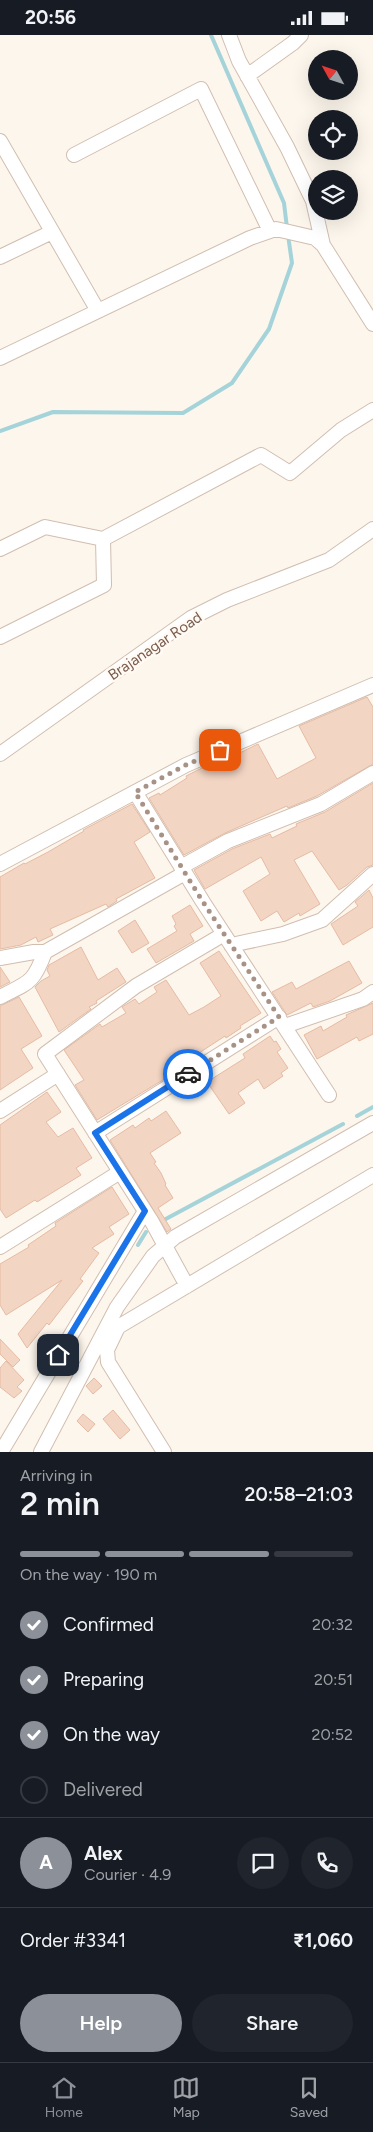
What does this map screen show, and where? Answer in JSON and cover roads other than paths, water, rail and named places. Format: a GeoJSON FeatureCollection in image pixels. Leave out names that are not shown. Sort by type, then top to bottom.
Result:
{"type":"FeatureCollection","features":[{"type":"Feature","properties":{"kind":"street"},"geometry":{"type":"LineString","coordinates":[[229,35],[238,61],[287,147],[313,201],[319,241],[373,324]]}},
{"type":"Feature","properties":{"kind":"street"},"geometry":{"type":"LineString","coordinates":[[247,76],[301,35]]}},
{"type":"Feature","properties":{"kind":"street"},"geometry":{"type":"LineString","coordinates":[[74,155],[201,89],[273,230]]}},
{"type":"Feature","properties":{"kind":"street"},"geometry":{"type":"LineString","coordinates":[[0,141],[98,311]]}},
{"type":"Feature","properties":{"kind":"street"},"geometry":{"type":"LineString","coordinates":[[0,358],[250,238],[273,230],[319,241]]}},
{"type":"Feature","properties":{"kind":"street"},"geometry":{"type":"LineString","coordinates":[[0,257],[52,232]]}},
{"type":"Feature","properties":{"kind":"street"},"geometry":{"type":"LineString","coordinates":[[0,549],[45,527],[104,539],[261,455],[290,473],[341,430],[373,410]]}},
{"type":"Feature","properties":{"kind":"street","name":"Brajanagar Road"},"geometry":{"type":"LineString","coordinates":[[0,754],[191,618],[227,600],[329,560],[373,529]]}},
{"type":"Feature","properties":{"kind":"street"},"geometry":{"type":"LineString","coordinates":[[0,637],[104,585],[104,539]]}},
{"type":"Feature","properties":{"kind":"street"},"geometry":{"type":"LineString","coordinates":[[0,864],[186,765],[373,685]]}},
{"type":"Feature","properties":{"kind":"street"},"geometry":{"type":"LineString","coordinates":[[0,958],[45,952],[228,841],[321,804],[373,773]]}},
{"type":"Feature","properties":{"kind":"street"},"geometry":{"type":"LineString","coordinates":[[135,792],[183,870],[329,1095]]}},
{"type":"Feature","properties":{"kind":"street"},"geometry":{"type":"LineString","coordinates":[[187,1287],[145,1211],[45,1054],[136,986],[228,939],[283,934],[322,920],[373,874]]}},
{"type":"Feature","properties":{"kind":"street"},"geometry":{"type":"LineString","coordinates":[[0,997],[29,982],[38,971],[45,952]]}},
{"type":"Feature","properties":{"kind":"street"},"geometry":{"type":"LineString","coordinates":[[95,1133],[282,1021],[363,999],[373,992]]}},
{"type":"Feature","properties":{"kind":"street"},"geometry":{"type":"LineString","coordinates":[[0,1111],[58,1074]]}},
{"type":"Feature","properties":{"kind":"street"},"geometry":{"type":"LineString","coordinates":[[41,1452],[117,1307],[142,1270],[164,1245],[373,1123]]}},
{"type":"Feature","properties":{"kind":"street"},"geometry":{"type":"LineString","coordinates":[[0,1247],[120,1172]]}},
{"type":"Feature","properties":{"kind":"street"},"geometry":{"type":"LineString","coordinates":[[164,1452],[108,1363],[107,1349],[118,1327],[373,1175]]}},
{"type":"Feature","properties":{"kind":"street"},"geometry":{"type":"LineString","coordinates":[[1,1452],[145,1211]]}},
{"type":"Feature","properties":{"kind":"waterway"},"geometry":{"type":"LineString","coordinates":[[211,35],[284,203],[287,228]]}},
{"type":"Feature","properties":{"kind":"waterway"},"geometry":{"type":"LineString","coordinates":[[0,431],[53,412],[183,413],[232,383],[269,329],[292,263],[288,235]]}},
{"type":"Feature","properties":{"kind":"waterway"},"geometry":{"type":"LineString","coordinates":[[357,1116],[373,1107]]}},
{"type":"Feature","properties":{"kind":"waterway"},"geometry":{"type":"LineString","coordinates":[[162,1221],[343,1124]]}},
{"type":"Feature","properties":{"kind":"waterway"},"geometry":{"type":"LineString","coordinates":[[138,1245],[146,1232]]}}]}
